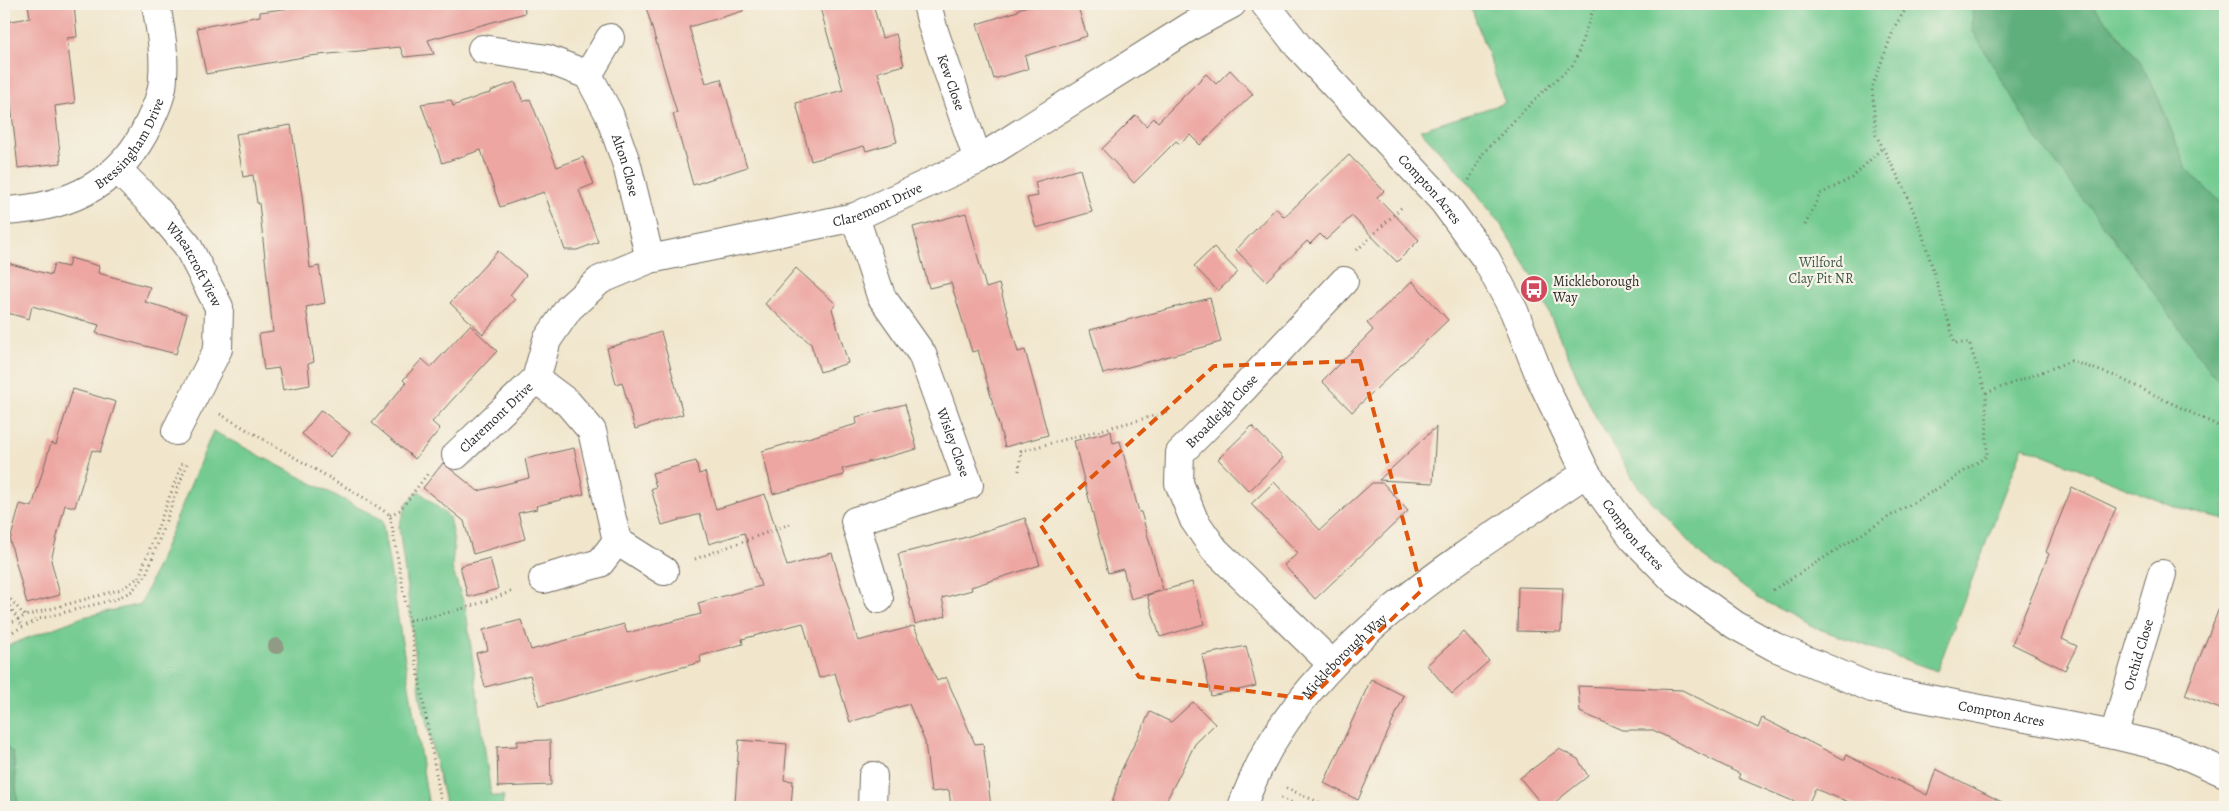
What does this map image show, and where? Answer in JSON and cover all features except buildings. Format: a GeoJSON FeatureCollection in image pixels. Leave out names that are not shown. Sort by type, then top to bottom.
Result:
{"type":"FeatureCollection","features":[{"type":"Feature","properties":{"kind":"street","name":"Bressingham Drive"},"geometry":{"type":"LineString","coordinates":[[4,211],[52,204],[93,188],[118,170],[141,142],[158,105],[163,77],[162,45],[156,4]]}},
{"type":"Feature","properties":{"kind":"street","name":"Kew Close"},"geometry":{"type":"LineString","coordinates":[[927,4],[933,28],[978,160]]}},
{"type":"Feature","properties":{"kind":"street","name":"Claremont Drive"},"geometry":{"type":"LineString","coordinates":[[456,455],[536,379],[547,340],[569,308],[600,280],[650,259],[856,217],[978,160],[1191,26],[1232,4]]}},
{"type":"Feature","properties":{"kind":"street","name":"Compton Acres"},"geometry":{"type":"LineString","coordinates":[[1265,4],[1298,46],[1434,192],[1486,259],[1514,311],[1541,379],[1586,473],[1633,538],[1677,583],[1735,624],[1775,647],[1872,688],[2114,735],[2172,749],[2225,773]]}},
{"type":"Feature","properties":{"kind":"street"},"geometry":{"type":"LineString","coordinates":[[482,50],[547,59],[588,75],[610,38]]}},
{"type":"Feature","properties":{"kind":"street","name":"Alton Close"},"geometry":{"type":"LineString","coordinates":[[588,75],[609,114],[627,165],[650,259]]}},
{"type":"Feature","properties":{"kind":"street","name":"Wheatcroft View"},"geometry":{"type":"LineString","coordinates":[[118,170],[156,208],[187,245],[218,307],[218,349],[176,431]]}},
{"type":"Feature","properties":{"kind":"street","name":"Wisley Close"},"geometry":{"type":"LineString","coordinates":[[856,217],[881,296],[922,354],[969,485],[855,521],[879,599]]}},
{"type":"Feature","properties":{"kind":"street","name":"Broadleigh Close"},"geometry":{"type":"LineString","coordinates":[[1332,664],[1214,549],[1194,520],[1179,483],[1180,453],[1228,405],[1344,281]]}},
{"type":"Feature","properties":{"kind":"street","name":"Claremont Drive"},"geometry":{"type":"LineString","coordinates":[[536,379],[568,403],[592,431],[617,541]]}},
{"type":"Feature","properties":{"kind":"street","name":"Mickleborough Way"},"geometry":{"type":"LineString","coordinates":[[1242,807],[1256,774],[1276,736],[1332,664],[1403,601],[1586,473]]}},
{"type":"Feature","properties":{"kind":"street"},"geometry":{"type":"LineString","coordinates":[[543,579],[600,563],[617,541],[664,570]]}},
{"type":"Feature","properties":{"kind":"street","name":"Orchid Close"},"geometry":{"type":"LineString","coordinates":[[2114,735],[2162,574]]}},
{"type":"Feature","properties":{"kind":"street"},"geometry":{"type":"LineString","coordinates":[[872,807],[873,776]]}},
{"type":"Feature","properties":{"kind":"path"},"geometry":{"type":"LineString","coordinates":[[1344,281],[1350,257],[1434,192],[1468,182],[1484,152],[1538,96],[1574,64],[1595,4]]}},
{"type":"Feature","properties":{"kind":"path"},"geometry":{"type":"LineString","coordinates":[[1773,590],[1887,518],[1946,484],[1987,456],[1986,393],[1969,343],[1955,343],[1922,233],[1905,190],[1876,135],[1872,87],[1895,26],[1909,4]]}},
{"type":"Feature","properties":{"kind":"path"},"geometry":{"type":"LineString","coordinates":[[1805,225],[1820,194],[1852,178],[1883,147]]}},
{"type":"Feature","properties":{"kind":"path"},"geometry":{"type":"LineString","coordinates":[[1986,393],[2071,362],[2115,376],[2225,429]]}},
{"type":"Feature","properties":{"kind":"path"},"geometry":{"type":"LineString","coordinates":[[193,399],[362,496],[390,515],[442,807]]}},
{"type":"Feature","properties":{"kind":"path"},"geometry":{"type":"LineString","coordinates":[[1019,471],[1020,451],[1169,412]]}},
{"type":"Feature","properties":{"kind":"path"},"geometry":{"type":"LineString","coordinates":[[4,626],[25,616],[122,589],[139,577],[188,446],[176,431]]}},
{"type":"Feature","properties":{"kind":"path"},"geometry":{"type":"LineString","coordinates":[[4,636],[39,619],[116,599],[132,591],[146,575],[195,444],[176,431]]}},
{"type":"Feature","properties":{"kind":"path"},"geometry":{"type":"LineString","coordinates":[[390,515],[400,510],[439,461],[456,455]]}},
{"type":"Feature","properties":{"kind":"path"},"geometry":{"type":"LineString","coordinates":[[664,570],[790,524]]}},
{"type":"Feature","properties":{"kind":"path"},"geometry":{"type":"LineString","coordinates":[[409,620],[444,615],[469,608],[543,579]]}},
{"type":"Feature","properties":{"kind":"path"},"geometry":{"type":"LineString","coordinates":[[4,592],[25,616]]}},
{"type":"Feature","properties":{"kind":"path"},"geometry":{"type":"LineString","coordinates":[[4,598],[23,627]]}},
{"type":"Feature","properties":{"kind":"path"},"geometry":{"type":"LineString","coordinates":[[1256,774],[1330,807]]}},
{"type":"Feature","properties":{"kind":"highlighted area"},"geometry":{"type":"Polygon","coordinates":[[[1360,361],[1422,590],[1309,699],[1139,677],[1040,524],[1214,366],[1360,361]]]}},
{"type":"Feature","properties":{"kind":"green space","name":"Wilford Clay Pit NR"},"geometry":{"type":"Polygon","coordinates":[[[1470,4],[2225,4],[2225,520],[2177,508],[2023,446],[1937,671],[1816,628],[1758,598],[1701,555],[1637,485],[1593,412],[1533,277],[1501,225],[1468,182],[1420,130],[1505,103],[1470,4]]]}},
{"type":"Feature","properties":{"kind":"green space"},"geometry":{"type":"Polygon","coordinates":[[[1972,4],[2092,4],[2139,60],[2158,97],[2187,170],[2225,207],[2225,386],[2215,377],[2132,263],[2037,139],[1973,31],[1972,4]]]}},
{"type":"Feature","properties":{"kind":"green space"},"geometry":{"type":"Polygon","coordinates":[[[213,431],[382,520],[429,807],[18,807],[13,753],[4,744],[4,647],[83,617],[141,604],[213,431]]]}},
{"type":"Feature","properties":{"kind":"green space"},"geometry":{"type":"Polygon","coordinates":[[[419,491],[449,517],[454,542],[452,568],[466,610],[491,796],[504,796],[502,807],[446,807],[421,699],[399,526],[407,503],[419,491]]]}},
{"type":"Feature","properties":{"kind":"green space"},"geometry":{"type":"Polygon","coordinates":[[[4,744],[13,753],[18,807],[4,807],[4,744]]]}},
{"type":"Feature","properties":{"kind":"place","name":"Mickleborough Way"},"geometry":{"type":"Point","coordinates":[1534,289]}}]}
